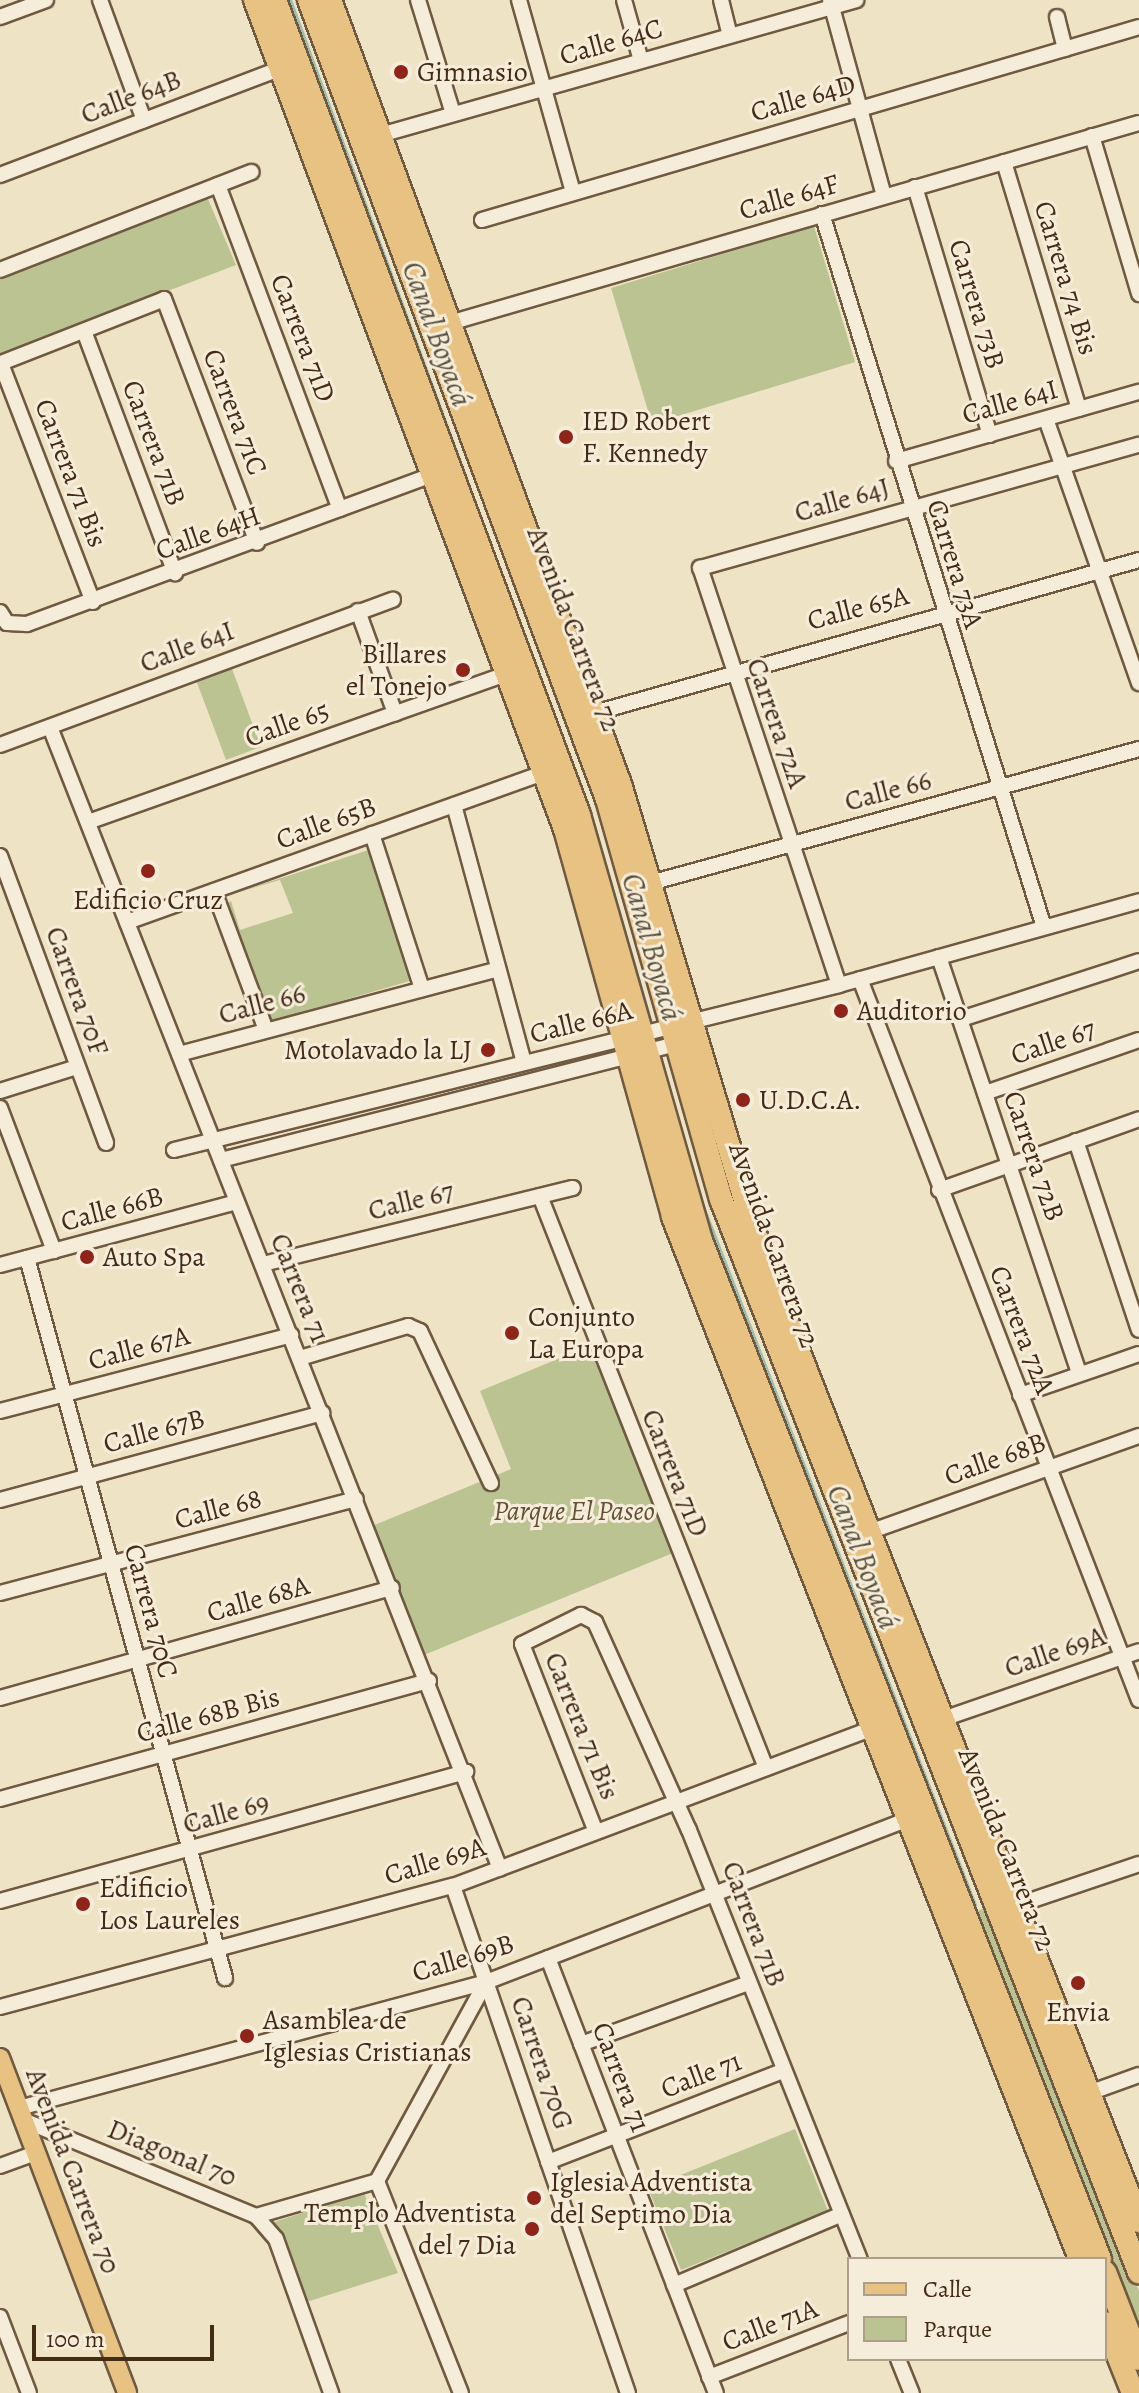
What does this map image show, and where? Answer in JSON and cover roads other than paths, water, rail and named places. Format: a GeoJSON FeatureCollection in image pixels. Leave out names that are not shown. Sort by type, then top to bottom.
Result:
{"type":"FeatureCollection","features":[{"type":"Feature","properties":{"kind":"highway"},"geometry":{"type":"LineString","coordinates":[[255,0],[353,255],[640,1044],[673,1217],[1079,2257]]}},
{"type":"Feature","properties":{"kind":"highway"},"geometry":{"type":"LineString","coordinates":[[275,0],[380,274],[480,554],[579,815],[640,1044],[692,1212],[1099,2257]]}},
{"type":"Feature","properties":{"kind":"highway","name":"Avenida Carrera 72"},"geometry":{"type":"LineString","coordinates":[[309,0],[525,587],[607,799],[677,1034],[721,1199],[1139,2272]]}},
{"type":"Feature","properties":{"kind":"highway","name":"Avenida Carrera 72"},"geometry":{"type":"LineString","coordinates":[[330,0],[453,322],[552,611],[594,713],[650,883],[677,1034],[1136,2213]]}},
{"type":"Feature","properties":{"kind":"highway"},"geometry":{"type":"LineString","coordinates":[[324,40],[354,65]]}},
{"type":"Feature","properties":{"kind":"highway"},"geometry":{"type":"LineString","coordinates":[[353,255],[380,274]]}},
{"type":"Feature","properties":{"kind":"highway"},"geometry":{"type":"LineString","coordinates":[[501,520],[510,486]]}},
{"type":"Feature","properties":{"kind":"highway"},"geometry":{"type":"LineString","coordinates":[[472,589],[480,554]]}},
{"type":"Feature","properties":{"kind":"highway"},"geometry":{"type":"LineString","coordinates":[[525,587],[552,611]]}},
{"type":"Feature","properties":{"kind":"highway"},"geometry":{"type":"LineString","coordinates":[[763,1447],[771,1415]]}},
{"type":"Feature","properties":{"kind":"highway"},"geometry":{"type":"LineString","coordinates":[[950,1788],[984,1826]]}},
{"type":"Feature","properties":{"kind":"highway"},"geometry":{"type":"LineString","coordinates":[[909,1819],[937,1845]]}},
{"type":"Feature","properties":{"kind":"highway"},"geometry":{"type":"LineString","coordinates":[[1039,2103],[1041,2159]]}},
{"type":"Feature","properties":{"kind":"highway"},"geometry":{"type":"LineString","coordinates":[[1088,2137],[1119,2170]]}},
{"type":"Feature","properties":{"kind":"highway"},"geometry":{"type":"LineString","coordinates":[[1128,2242],[1136,2213]]}},
{"type":"Feature","properties":{"kind":"highway"},"geometry":{"type":"LineString","coordinates":[[1107,2277],[1135,2349]]}},
{"type":"Feature","properties":{"kind":"highway"},"geometry":{"type":"LineString","coordinates":[[1107,2314],[1135,2349]]}},
{"type":"Feature","properties":{"kind":"highway"},"geometry":{"type":"LineString","coordinates":[[1107,2328],[1133,2393]]}},
{"type":"Feature","properties":{"kind":"main road","name":"Avenida Carrera 70"},"geometry":{"type":"LineString","coordinates":[[0,2058],[127,2393]]}},
{"type":"Feature","properties":{"kind":"street"},"geometry":{"type":"LineString","coordinates":[[0,17],[46,0]]}},
{"type":"Feature","properties":{"kind":"street"},"geometry":{"type":"LineString","coordinates":[[100,0],[144,120]]}},
{"type":"Feature","properties":{"kind":"street"},"geometry":{"type":"LineString","coordinates":[[418,0],[453,114]]}},
{"type":"Feature","properties":{"kind":"street"},"geometry":{"type":"LineString","coordinates":[[519,0],[573,192]]}},
{"type":"Feature","properties":{"kind":"street"},"geometry":{"type":"LineString","coordinates":[[624,0],[641,61]]}},
{"type":"Feature","properties":{"kind":"street"},"geometry":{"type":"LineString","coordinates":[[721,0],[730,35]]}},
{"type":"Feature","properties":{"kind":"street","name":"Calle 64C"},"geometry":{"type":"LineString","coordinates":[[380,135],[831,3],[856,0]]}},
{"type":"Feature","properties":{"kind":"street"},"geometry":{"type":"LineString","coordinates":[[831,3],[884,196]]}},
{"type":"Feature","properties":{"kind":"street"},"geometry":{"type":"LineString","coordinates":[[1057,17],[1065,49]]}},
{"type":"Feature","properties":{"kind":"street","name":"Calle 64D"},"geometry":{"type":"LineString","coordinates":[[482,220],[1139,27]]}},
{"type":"Feature","properties":{"kind":"street","name":"Calle 64B"},"geometry":{"type":"LineString","coordinates":[[0,175],[281,68]]}},
{"type":"Feature","properties":{"kind":"street","name":"Calle 64F"},"geometry":{"type":"LineString","coordinates":[[453,322],[1139,123]]}},
{"type":"Feature","properties":{"kind":"street"},"geometry":{"type":"LineString","coordinates":[[1092,136],[1139,294]]}},
{"type":"Feature","properties":{"kind":"street","name":"Carrera 74 Bis"},"geometry":{"type":"LineString","coordinates":[[1004,162],[1079,409]]}},
{"type":"Feature","properties":{"kind":"street"},"geometry":{"type":"LineString","coordinates":[[0,270],[252,172]]}},
{"type":"Feature","properties":{"kind":"street","name":"Carrera 71D"},"geometry":{"type":"LineString","coordinates":[[218,185],[340,509]]}},
{"type":"Feature","properties":{"kind":"street","name":"Carrera 73B"},"geometry":{"type":"LineString","coordinates":[[915,187],[990,435]]}},
{"type":"Feature","properties":{"kind":"street","name":"Carrera 73A"},"geometry":{"type":"LineString","coordinates":[[822,214],[943,612],[1044,927]]}},
{"type":"Feature","properties":{"kind":"street","name":"Carrera 71C"},"geometry":{"type":"LineString","coordinates":[[84,331],[164,299],[257,543]]}},
{"type":"Feature","properties":{"kind":"street"},"geometry":{"type":"LineString","coordinates":[[1,363],[84,331]]}},
{"type":"Feature","properties":{"kind":"street","name":"Carrera 71B"},"geometry":{"type":"LineString","coordinates":[[84,331],[175,573]]}},
{"type":"Feature","properties":{"kind":"street","name":"Carrera 71 Bis"},"geometry":{"type":"LineString","coordinates":[[1,363],[93,602]]}},
{"type":"Feature","properties":{"kind":"street","name":"Calle 64I"},"geometry":{"type":"LineString","coordinates":[[896,461],[1139,392]]}},
{"type":"Feature","properties":{"kind":"street"},"geometry":{"type":"LineString","coordinates":[[1046,419],[1139,683]]}},
{"type":"Feature","properties":{"kind":"street","name":"Calle 64J"},"geometry":{"type":"LineString","coordinates":[[700,568],[1139,445]]}},
{"type":"Feature","properties":{"kind":"street","name":"Calle 64H"},"geometry":{"type":"LineString","coordinates":[[1,614],[17,626],[93,602],[433,475]]}},
{"type":"Feature","properties":{"kind":"street","name":"Calle 65A"},"geometry":{"type":"LineString","coordinates":[[594,713],[730,669],[1139,560]]}},
{"type":"Feature","properties":{"kind":"street","name":"Carrera 72A"},"geometry":{"type":"LineString","coordinates":[[700,568],[730,669],[839,985]]}},
{"type":"Feature","properties":{"kind":"street","name":"Calle 64I"},"geometry":{"type":"LineString","coordinates":[[0,745],[393,600]]}},
{"type":"Feature","properties":{"kind":"street"},"geometry":{"type":"LineString","coordinates":[[358,611],[395,713]]}},
{"type":"Feature","properties":{"kind":"street","name":"Calle 65"},"geometry":{"type":"LineString","coordinates":[[88,822],[504,675]]}},
{"type":"Feature","properties":{"kind":"street","name":"Carrera 71"},"geometry":{"type":"LineString","coordinates":[[50,727],[466,1772],[500,1869]]}},
{"type":"Feature","properties":{"kind":"street","name":"Calle 66"},"geometry":{"type":"LineString","coordinates":[[650,883],[1139,749]]}},
{"type":"Feature","properties":{"kind":"street","name":"Calle 65B"},"geometry":{"type":"LineString","coordinates":[[127,922],[543,773]]}},
{"type":"Feature","properties":{"kind":"street"},"geometry":{"type":"LineString","coordinates":[[454,805],[524,1063]]}},
{"type":"Feature","properties":{"kind":"street"},"geometry":{"type":"LineString","coordinates":[[372,834],[422,989]]}},
{"type":"Feature","properties":{"kind":"street","name":"Carrera 70F"},"geometry":{"type":"LineString","coordinates":[[0,856],[106,1143]]}},
{"type":"Feature","properties":{"kind":"street"},"geometry":{"type":"LineString","coordinates":[[214,891],[266,1030]]}},
{"type":"Feature","properties":{"kind":"street","name":"Calle 66A"},"geometry":{"type":"LineString","coordinates":[[221,1160],[677,1034],[1139,901]]}},
{"type":"Feature","properties":{"kind":"street","name":"Carrera 72B"},"geometry":{"type":"LineString","coordinates":[[939,957],[1079,1373]]}},
{"type":"Feature","properties":{"kind":"street"},"geometry":{"type":"LineString","coordinates":[[961,1019],[1139,961]]}},
{"type":"Feature","properties":{"kind":"street","name":"Calle 66"},"geometry":{"type":"LineString","coordinates":[[179,1054],[498,969]]}},
{"type":"Feature","properties":{"kind":"street","name":"Carrera 72A"},"geometry":{"type":"LineString","coordinates":[[860,979],[939,1190],[1139,1700]]}},
{"type":"Feature","properties":{"kind":"street","name":"Calle 67"},"geometry":{"type":"LineString","coordinates":[[985,1093],[1139,1040]]}},
{"type":"Feature","properties":{"kind":"street","name":"Calle 66A"},"geometry":{"type":"LineString","coordinates":[[174,1150],[524,1063],[640,1044]]}},
{"type":"Feature","properties":{"kind":"street"},"geometry":{"type":"LineString","coordinates":[[0,1091],[77,1067]]}},
{"type":"Feature","properties":{"kind":"street"},"geometry":{"type":"LineString","coordinates":[[0,1108],[54,1251]]}},
{"type":"Feature","properties":{"kind":"street"},"geometry":{"type":"LineString","coordinates":[[939,1190],[1010,1162],[1139,1119]]}},
{"type":"Feature","properties":{"kind":"street"},"geometry":{"type":"LineString","coordinates":[[1076,1141],[1139,1330]]}},
{"type":"Feature","properties":{"kind":"street","name":"Calle 67"},"geometry":{"type":"LineString","coordinates":[[263,1264],[573,1188]]}},
{"type":"Feature","properties":{"kind":"street","name":"Carrera 71D"},"geometry":{"type":"LineString","coordinates":[[540,1196],[766,1768]]}},
{"type":"Feature","properties":{"kind":"street","name":"Calle 66B"},"geometry":{"type":"LineString","coordinates":[[0,1265],[237,1202]]}},
{"type":"Feature","properties":{"kind":"street","name":"Carrera 70C"},"geometry":{"type":"LineString","coordinates":[[27,1258],[225,1978]]}},
{"type":"Feature","properties":{"kind":"street"},"geometry":{"type":"LineString","coordinates":[[300,1358],[408,1326],[429,1342],[491,1483]]}},
{"type":"Feature","properties":{"kind":"street","name":"Calle 67A"},"geometry":{"type":"LineString","coordinates":[[0,1411],[291,1335]]}},
{"type":"Feature","properties":{"kind":"street"},"geometry":{"type":"LineString","coordinates":[[1020,1395],[1139,1354]]}},
{"type":"Feature","properties":{"kind":"street","name":"Calle 67B"},"geometry":{"type":"LineString","coordinates":[[0,1500],[322,1413]]}},
{"type":"Feature","properties":{"kind":"street","name":"Calle 68B"},"geometry":{"type":"LineString","coordinates":[[869,1532],[1139,1436]]}},
{"type":"Feature","properties":{"kind":"street","name":"Calle 68"},"geometry":{"type":"LineString","coordinates":[[0,1593],[356,1499]]}},
{"type":"Feature","properties":{"kind":"street","name":"Calle 68A"},"geometry":{"type":"LineString","coordinates":[[0,1698],[392,1588]]}},
{"type":"Feature","properties":{"kind":"street","name":"Carrera 71B"},"geometry":{"type":"LineString","coordinates":[[524,1640],[586,1615],[675,1802],[859,2257]]}},
{"type":"Feature","properties":{"kind":"street","name":"Carrera 71 Bis"},"geometry":{"type":"LineString","coordinates":[[524,1640],[596,1832]]}},
{"type":"Feature","properties":{"kind":"street","name":"Calle 69A"},"geometry":{"type":"LineString","coordinates":[[943,1719],[1139,1651]]}},
{"type":"Feature","properties":{"kind":"street","name":"Calle 68B Bis"},"geometry":{"type":"LineString","coordinates":[[0,1799],[429,1681]]}},
{"type":"Feature","properties":{"kind":"street","name":"Calle 69A"},"geometry":{"type":"LineString","coordinates":[[0,2007],[453,1886],[874,1728]]}},
{"type":"Feature","properties":{"kind":"street","name":"Calle 69"},"geometry":{"type":"LineString","coordinates":[[0,1901],[466,1772]]}},
{"type":"Feature","properties":{"kind":"street","name":"Calle 69B"},"geometry":{"type":"LineString","coordinates":[[21,2114],[486,1982],[909,1819]]}},
{"type":"Feature","properties":{"kind":"street"},"geometry":{"type":"LineString","coordinates":[[1015,1906],[1139,1864]]}},
{"type":"Feature","properties":{"kind":"street","name":"Carrera 70G"},"geometry":{"type":"LineString","coordinates":[[453,1886],[628,2393]]}},
{"type":"Feature","properties":{"kind":"street","name":"Carrera 71"},"geometry":{"type":"LineString","coordinates":[[548,1958],[716,2393]]}},
{"type":"Feature","properties":{"kind":"street"},"geometry":{"type":"LineString","coordinates":[[331,2393],[276,2239],[256,2216],[377,2181],[486,1982]]}},
{"type":"Feature","properties":{"kind":"street"},"geometry":{"type":"LineString","coordinates":[[581,2044],[749,1983]]}},
{"type":"Feature","properties":{"kind":"street","name":"Calle 71"},"geometry":{"type":"LineString","coordinates":[[548,2162],[783,2071]]}},
{"type":"Feature","properties":{"kind":"street"},"geometry":{"type":"LineString","coordinates":[[1089,2093],[1139,2075]]}},
{"type":"Feature","properties":{"kind":"street","name":"Diagonal 70"},"geometry":{"type":"LineString","coordinates":[[21,2114],[256,2216]]}},
{"type":"Feature","properties":{"kind":"street"},"geometry":{"type":"LineString","coordinates":[[0,2166],[36,2153]]}},
{"type":"Feature","properties":{"kind":"street"},"geometry":{"type":"LineString","coordinates":[[377,2181],[461,2393]]}},
{"type":"Feature","properties":{"kind":"street"},"geometry":{"type":"LineString","coordinates":[[674,2285],[842,2214]]}},
{"type":"Feature","properties":{"kind":"street"},"geometry":{"type":"LineString","coordinates":[[0,2317],[29,2393]]}},
{"type":"Feature","properties":{"kind":"street","name":"Calle 71A"},"geometry":{"type":"LineString","coordinates":[[709,2377],[847,2324]]}},
{"type":"Feature","properties":{"kind":"street"},"geometry":{"type":"LineString","coordinates":[[899,2361],[912,2393]]}},
{"type":"Feature","properties":{"kind":"waterway","name":"Canal Boyacá"},"geometry":{"type":"LineString","coordinates":[[290,0],[505,585]]}},
{"type":"Feature","properties":{"kind":"waterway","name":"Canal Boyacá"},"geometry":{"type":"LineString","coordinates":[[543,687],[590,812],[657,1044]]}},
{"type":"Feature","properties":{"kind":"waterway","name":"Canal Boyacá"},"geometry":{"type":"LineString","coordinates":[[659,1052],[665,1075]]}},
{"type":"Feature","properties":{"kind":"waterway","name":"Canal Boyacá"},"geometry":{"type":"LineString","coordinates":[[700,1199],[975,1905]]}},
{"type":"Feature","properties":{"kind":"place","name":"Gimnasio"},"geometry":{"type":"Point","coordinates":[401,72]}},
{"type":"Feature","properties":{"kind":"place","name":"IED Robert F. Kennedy"},"geometry":{"type":"Point","coordinates":[566,437]}},
{"type":"Feature","properties":{"kind":"place","name":"Billares el Tonejo"},"geometry":{"type":"Point","coordinates":[463,670]}},
{"type":"Feature","properties":{"kind":"place","name":"Edificio Cruz"},"geometry":{"type":"Point","coordinates":[148,871]}},
{"type":"Feature","properties":{"kind":"place","name":"Auditorio"},"geometry":{"type":"Point","coordinates":[841,1011]}},
{"type":"Feature","properties":{"kind":"place","name":"Motolavado la LJ"},"geometry":{"type":"Point","coordinates":[488,1050]}},
{"type":"Feature","properties":{"kind":"place","name":"U.D.C.A."},"geometry":{"type":"Point","coordinates":[743,1100]}},
{"type":"Feature","properties":{"kind":"place","name":"Auto Spa"},"geometry":{"type":"Point","coordinates":[87,1257]}},
{"type":"Feature","properties":{"kind":"place","name":"Conjunto La Europa"},"geometry":{"type":"Point","coordinates":[512,1333]}},
{"type":"Feature","properties":{"kind":"place","name":"Edificio Los Laureles"},"geometry":{"type":"Point","coordinates":[83,1904]}},
{"type":"Feature","properties":{"kind":"place","name":"Envia"},"geometry":{"type":"Point","coordinates":[1078,1983]}},
{"type":"Feature","properties":{"kind":"place","name":"Asamblea de Iglesias Cristianas"},"geometry":{"type":"Point","coordinates":[247,2036]}},
{"type":"Feature","properties":{"kind":"place","name":"Iglesia Adventista del Septimo Dia"},"geometry":{"type":"Point","coordinates":[534,2198]}},
{"type":"Feature","properties":{"kind":"place","name":"Templo Adventista del 7 Dia"},"geometry":{"type":"Point","coordinates":[532,2229]}},
{"type":"Feature","properties":{"kind":"park label","name":"Parque El Paseo"},"geometry":{"type":"Point","coordinates":[574,1511]}}]}
